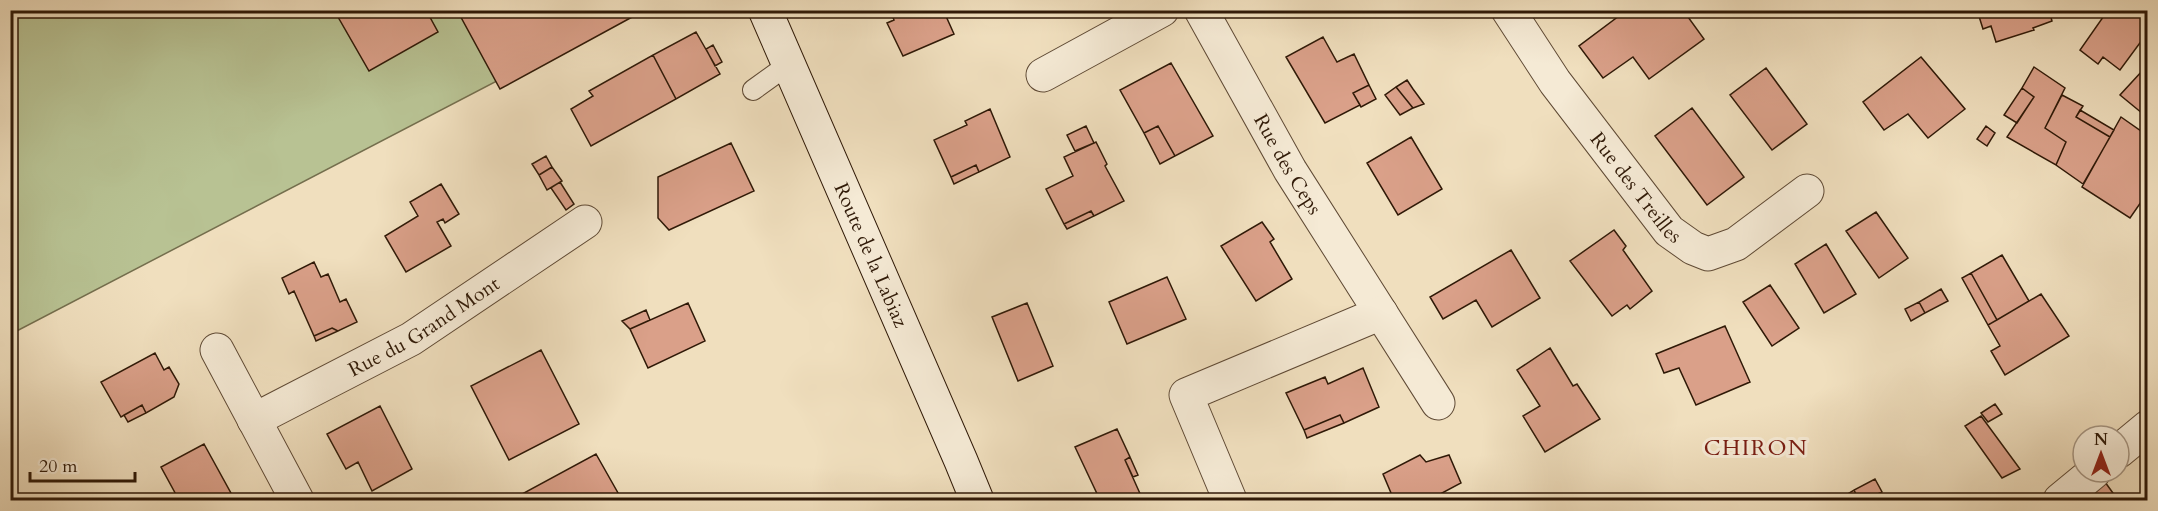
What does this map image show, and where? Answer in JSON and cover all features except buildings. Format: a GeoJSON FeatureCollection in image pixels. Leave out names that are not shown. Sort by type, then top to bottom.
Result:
{"type":"FeatureCollection","features":[{"type":"Feature","properties":{"kind":"street","name":"Route de la Labiaz"},"geometry":{"type":"LineString","coordinates":[[765,10],[977,501]]}},
{"type":"Feature","properties":{"kind":"street"},"geometry":{"type":"LineString","coordinates":[[1043,75],[1162,10]]}},
{"type":"Feature","properties":{"kind":"street","name":"Rue des Ceps"},"geometry":{"type":"LineString","coordinates":[[1201,10],[1290,170],[1438,403]]}},
{"type":"Feature","properties":{"kind":"street","name":"Rue des Treilles"},"geometry":{"type":"LineString","coordinates":[[1508,10],[1555,82],[1670,231],[1693,248],[1708,254],[1736,244],[1807,191]]}},
{"type":"Feature","properties":{"kind":"street","name":"Rue du Grand Mont"},"geometry":{"type":"LineString","coordinates":[[254,420],[411,339],[585,222]]}},
{"type":"Feature","properties":{"kind":"street"},"geometry":{"type":"LineString","coordinates":[[1230,501],[1186,395],[1381,313]]}},
{"type":"Feature","properties":{"kind":"street"},"geometry":{"type":"LineString","coordinates":[[217,350],[297,501]]}},
{"type":"Feature","properties":{"kind":"street"},"geometry":{"type":"LineString","coordinates":[[2060,501],[2080,484]]}},
{"type":"Feature","properties":{"kind":"lane"},"geometry":{"type":"LineString","coordinates":[[753,90],[789,64]]}},
{"type":"Feature","properties":{"kind":"green space"},"geometry":{"type":"Polygon","coordinates":[[[11,11],[631,11],[11,334],[11,11]]]}},
{"type":"Feature","properties":{"kind":"district","name":"CHIRON"},"geometry":{"type":"Point","coordinates":[1756,447]}}]}
